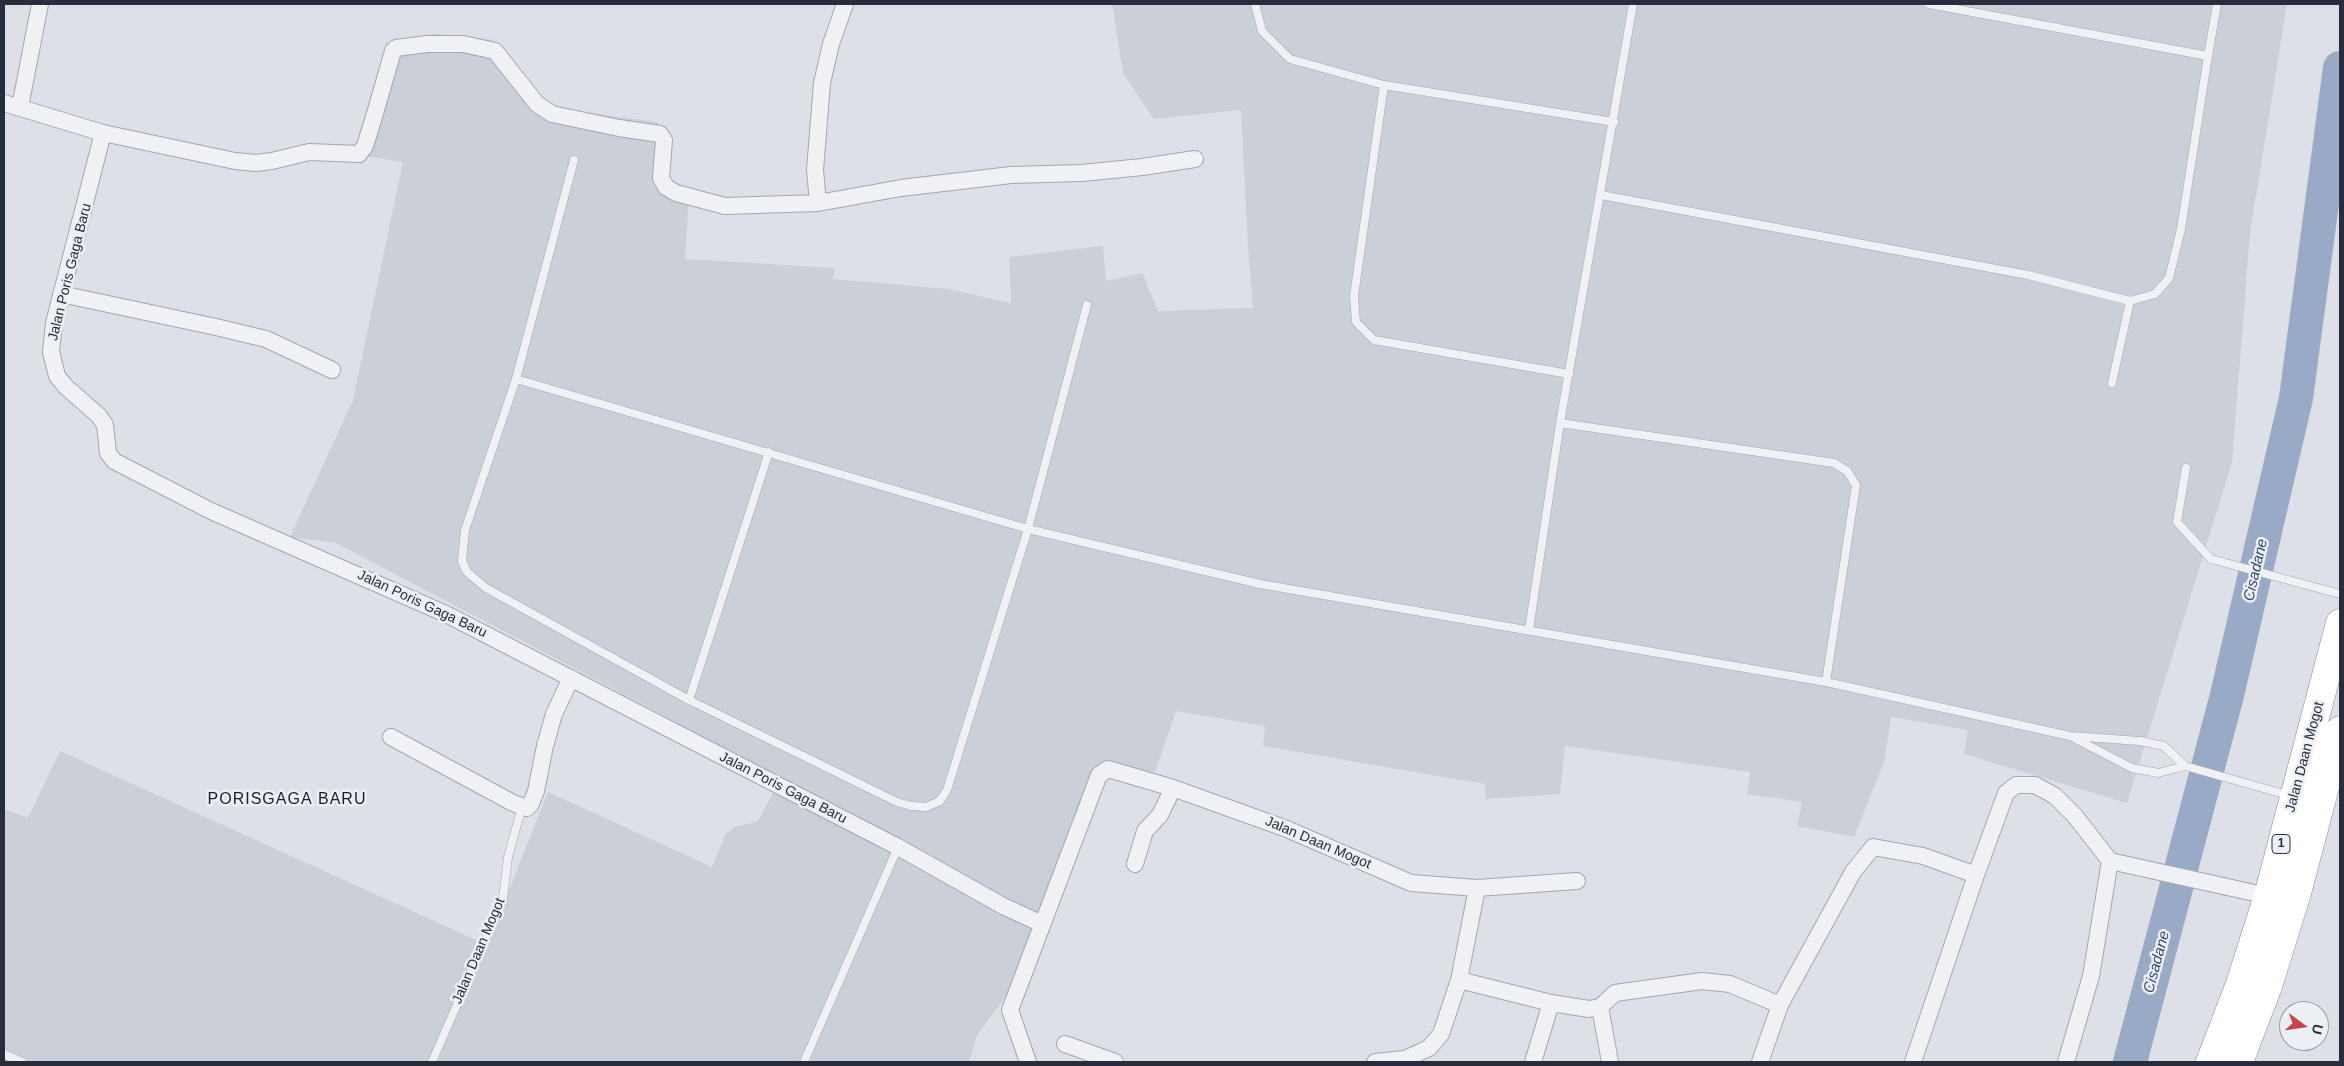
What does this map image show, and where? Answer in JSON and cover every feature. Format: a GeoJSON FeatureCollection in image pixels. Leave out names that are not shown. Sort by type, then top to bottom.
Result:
{"type":"FeatureCollection","features":[{"type":"Feature","properties":{"kind":"highway","name":"Jalan Daan Mogot"},"geometry":{"type":"LineString","coordinates":[[2210,1062],[2240,984],[2258,893],[2285,794],[2340,623]]}},
{"type":"Feature","properties":{"kind":"highway","name":"Jalan Daan Mogot"},"geometry":{"type":"LineString","coordinates":[[2239,1062],[2268,986],[2297,893],[2340,730]]}},
{"type":"Feature","properties":{"kind":"street"},"geometry":{"type":"LineString","coordinates":[[20,107],[40,4]]}},
{"type":"Feature","properties":{"kind":"street"},"geometry":{"type":"LineString","coordinates":[[818,203],[815,170],[822,84],[831,44],[845,4]]}},
{"type":"Feature","properties":{"kind":"street"},"geometry":{"type":"LineString","coordinates":[[4,103],[103,133],[235,161],[256,163],[309,152],[360,154],[376,110],[392,51],[396,48],[427,44],[463,44],[495,51],[537,104],[552,114],[619,128],[660,134],[664,140],[662,178],[666,187],[676,193],[725,206],[818,203],[901,188],[1011,174],[1082,173],[1142,168],[1195,159]]}},
{"type":"Feature","properties":{"kind":"street","name":"Jalan Poris Gaga Baru"},"geometry":{"type":"LineString","coordinates":[[103,133],[54,323],[51,352],[57,376],[106,425],[108,454],[114,461],[211,511],[446,614],[898,847],[1003,906],[1042,924]]}},
{"type":"Feature","properties":{"kind":"street"},"geometry":{"type":"LineString","coordinates":[[61,294],[266,339],[332,370]]}},
{"type":"Feature","properties":{"kind":"street"},"geometry":{"type":"LineString","coordinates":[[391,737],[527,808],[534,798],[552,722],[571,678]]}},
{"type":"Feature","properties":{"kind":"street","name":"Jalan Daan Mogot"},"geometry":{"type":"LineString","coordinates":[[1028,1062],[1010,1010],[1099,775],[1108,769],[1173,788],[1286,828],[1411,883],[1477,888],[1578,881]]}},
{"type":"Feature","properties":{"kind":"street"},"geometry":{"type":"LineString","coordinates":[[1913,1062],[1976,874],[2006,793],[2016,785],[2035,785],[2055,796],[2075,816],[2110,861],[2258,893]]}},
{"type":"Feature","properties":{"kind":"street"},"geometry":{"type":"LineString","coordinates":[[1135,864],[1145,831],[1160,815],[1173,788]]}},
{"type":"Feature","properties":{"kind":"street"},"geometry":{"type":"LineString","coordinates":[[1760,1062],[1780,1005],[1853,872],[1874,847],[1923,856],[1976,874]]}},
{"type":"Feature","properties":{"kind":"street"},"geometry":{"type":"LineString","coordinates":[[2066,1062],[2091,976],[2110,861]]}},
{"type":"Feature","properties":{"kind":"street"},"geometry":{"type":"LineString","coordinates":[[1382,1062],[1405,1058],[1429,1048],[1441,1034],[1459,980],[1477,888]]}},
{"type":"Feature","properties":{"kind":"street"},"geometry":{"type":"LineString","coordinates":[[1459,980],[1552,1003],[1589,1009],[1600,1007],[1615,993],[1702,981],[1730,984],[1780,1005]]}},
{"type":"Feature","properties":{"kind":"street"},"geometry":{"type":"LineString","coordinates":[[1533,1062],[1552,1003]]}},
{"type":"Feature","properties":{"kind":"street"},"geometry":{"type":"LineString","coordinates":[[1600,1007],[1610,1062]]}},
{"type":"Feature","properties":{"kind":"street"},"geometry":{"type":"LineString","coordinates":[[1065,1044],[1115,1062]]}},
{"type":"Feature","properties":{"kind":"lane"},"geometry":{"type":"LineString","coordinates":[[1255,4],[1262,31],[1290,59],[1384,84],[1614,122]]}},
{"type":"Feature","properties":{"kind":"lane"},"geometry":{"type":"LineString","coordinates":[[1529,630],[1560,423],[1614,122],[1633,4]]}},
{"type":"Feature","properties":{"kind":"lane"},"geometry":{"type":"LineString","coordinates":[[1929,4],[2208,56]]}},
{"type":"Feature","properties":{"kind":"lane"},"geometry":{"type":"LineString","coordinates":[[1601,195],[2028,275],[2130,301],[2155,294],[2169,278],[2181,230],[2217,4]]}},
{"type":"Feature","properties":{"kind":"lane"},"geometry":{"type":"LineString","coordinates":[[1384,84],[1354,296],[1356,322],[1374,340],[1570,374]]}},
{"type":"Feature","properties":{"kind":"lane"},"geometry":{"type":"LineString","coordinates":[[574,160],[516,379],[465,530],[462,561],[466,572],[486,588],[689,700],[898,802],[910,806],[926,807],[940,801],[947,790],[1028,529],[1088,305]]}},
{"type":"Feature","properties":{"kind":"lane"},"geometry":{"type":"LineString","coordinates":[[2112,383],[2130,301]]}},
{"type":"Feature","properties":{"kind":"lane"},"geometry":{"type":"LineString","coordinates":[[516,379],[1028,529],[1260,584],[1826,682],[2070,736],[2140,740],[2164,746],[2185,766],[2285,794]]}},
{"type":"Feature","properties":{"kind":"lane"},"geometry":{"type":"LineString","coordinates":[[1560,423],[1834,463],[1847,471],[1856,484],[1826,682]]}},
{"type":"Feature","properties":{"kind":"lane"},"geometry":{"type":"LineString","coordinates":[[689,700],[769,452]]}},
{"type":"Feature","properties":{"kind":"lane"},"geometry":{"type":"LineString","coordinates":[[2186,468],[2177,522],[2211,559],[2340,594]]}},
{"type":"Feature","properties":{"kind":"lane"},"geometry":{"type":"LineString","coordinates":[[2070,736],[2132,768],[2158,773],[2185,766]]}},
{"type":"Feature","properties":{"kind":"lane","name":"Jalan Daan Mogot"},"geometry":{"type":"LineString","coordinates":[[432,1062],[503,898],[508,857],[522,807]]}},
{"type":"Feature","properties":{"kind":"lane"},"geometry":{"type":"LineString","coordinates":[[804,1062],[898,847]]}},
{"type":"Feature","properties":{"kind":"lane"},"geometry":{"type":"LineString","coordinates":[[4,1054],[22,1062]]}},
{"type":"Feature","properties":{"kind":"shaded area"},"geometry":{"type":"Polygon","coordinates":[[[1112,4],[2287,4],[2250,233],[2232,462],[2127,803],[1964,754],[1968,730],[1891,717],[1884,762],[1854,837],[1797,826],[1802,802],[1747,794],[1750,772],[1565,746],[1560,794],[1486,799],[1485,784],[1263,746],[1265,726],[1176,711],[1153,778],[1106,761],[1074,859],[1018,980],[977,1035],[969,1062],[4,1062],[4,809],[28,818],[60,751],[487,945],[548,792],[712,867],[725,835],[735,827],[758,821],[781,779],[336,543],[290,537],[353,400],[403,162],[364,156],[387,72],[385,43],[434,34],[493,40],[548,108],[658,122],[656,178],[689,194],[685,259],[835,268],[833,279],[948,289],[1011,303],[1009,257],[1103,246],[1106,281],[1142,273],[1158,311],[1253,308],[1241,110],[1154,119],[1123,73],[1112,4]]]}},
{"type":"Feature","properties":{"kind":"waterway","name":"Cisadane"},"geometry":{"type":"LineString","coordinates":[[2130,1062],[2227,695],[2296,398],[2340,68]]}},
{"type":"Feature","properties":{"kind":"district","name":"PORISGAGA BARU"},"geometry":{"type":"Point","coordinates":[287,800]}}]}
